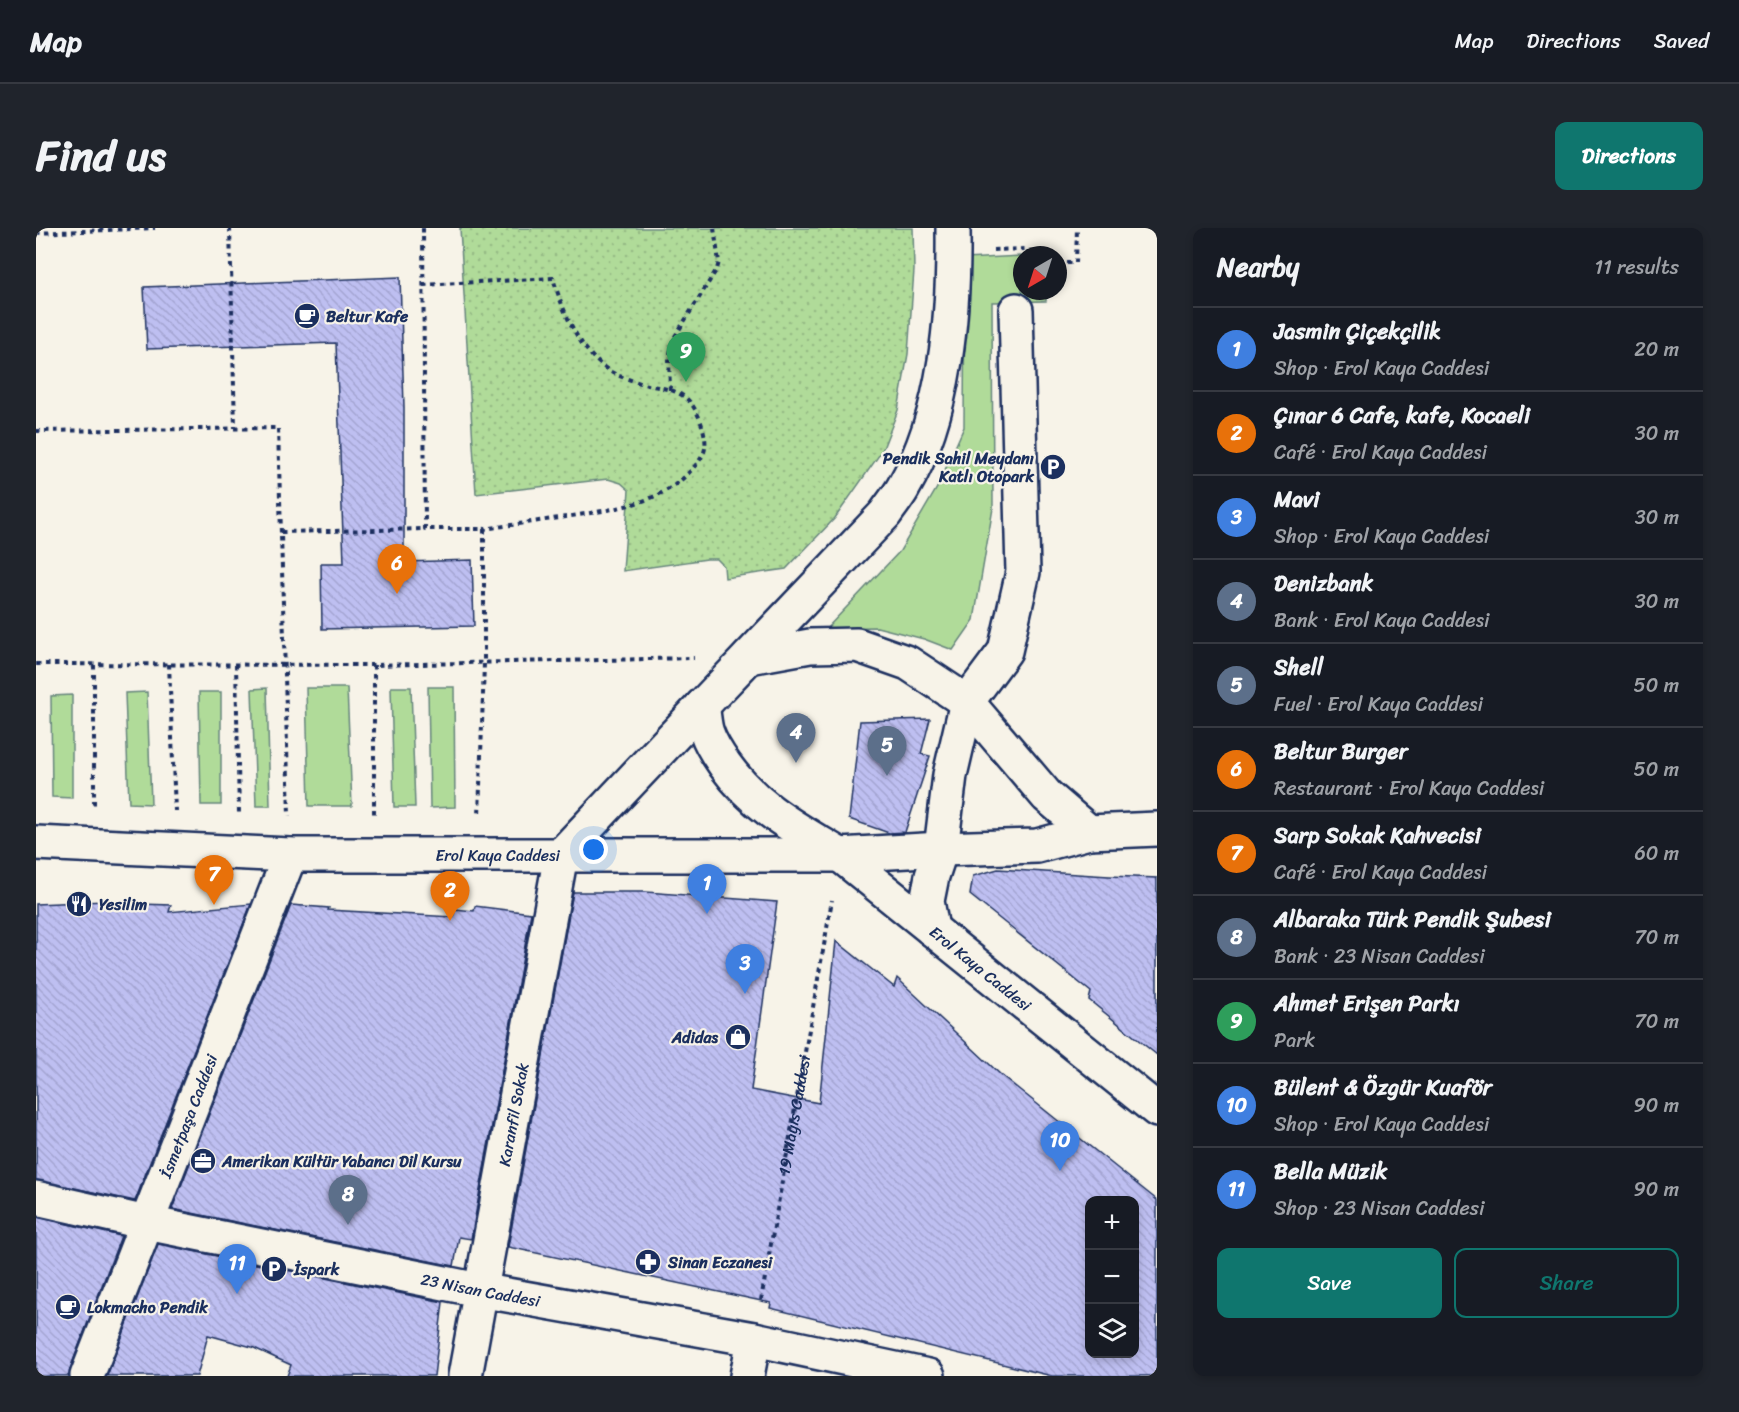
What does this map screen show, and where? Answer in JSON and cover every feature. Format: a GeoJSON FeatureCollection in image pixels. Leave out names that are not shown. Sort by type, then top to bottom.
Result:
{"type":"FeatureCollection","features":[{"type":"Feature","properties":{"kind":"main road"},"geometry":{"type":"LineString","coordinates":[[561,855],[885,514],[903,488],[929,428],[947,349],[951,306],[953,228]]}},
{"type":"Feature","properties":{"kind":"main road"},"geometry":{"type":"LineString","coordinates":[[932,929],[927,901],[941,849],[950,775],[967,702],[1005,651],[1023,572],[1016,310]]}},
{"type":"Feature","properties":{"kind":"main road"},"geometry":{"type":"LineString","coordinates":[[749,657],[810,646],[857,645],[908,663],[967,702],[1047,796],[1089,832]]}},
{"type":"Feature","properties":{"kind":"main road"},"geometry":{"type":"LineString","coordinates":[[702,706],[706,732],[715,751],[740,784],[780,820],[840,855],[1037,846],[1098,855],[1157,850]]}},
{"type":"Feature","properties":{"kind":"main road"},"geometry":{"type":"LineString","coordinates":[[1037,846],[1089,832],[1157,829]]}},
{"type":"Feature","properties":{"kind":"main road","name":"Erol Kaya Caddesi"},"geometry":{"type":"LineString","coordinates":[[36,843],[290,855],[840,855],[1157,1110]]}},
{"type":"Feature","properties":{"kind":"main road","name":"İsmetpaşa Caddesi"},"geometry":{"type":"LineString","coordinates":[[87,1376],[290,855]]}},
{"type":"Feature","properties":{"kind":"main road","name":"Karanfil Sokak"},"geometry":{"type":"LineString","coordinates":[[465,1376],[479,1290],[561,855]]}},
{"type":"Feature","properties":{"kind":"main road","name":"23 Nisan Caddesi"},"geometry":{"type":"LineString","coordinates":[[36,1198],[147,1223],[479,1290],[754,1339],[928,1376]]}},
{"type":"Feature","properties":{"kind":"main road"},"geometry":{"type":"LineString","coordinates":[[747,1376],[754,1339]]}},
{"type":"Feature","properties":{"kind":"path"},"geometry":{"type":"LineString","coordinates":[[36,233],[155,228]]}},
{"type":"Feature","properties":{"kind":"path"},"geometry":{"type":"LineString","coordinates":[[230,228],[235,428]]}},
{"type":"Feature","properties":{"kind":"path"},"geometry":{"type":"LineString","coordinates":[[423,228],[425,530]]}},
{"type":"Feature","properties":{"kind":"path"},"geometry":{"type":"LineString","coordinates":[[670,390],[669,358],[674,338],[717,269],[719,262],[714,228]]}},
{"type":"Feature","properties":{"kind":"path"},"geometry":{"type":"LineString","coordinates":[[1067,263],[1076,263],[1077,228]]}},
{"type":"Feature","properties":{"kind":"path"},"geometry":{"type":"LineString","coordinates":[[281,532],[484,529],[614,509],[658,496],[685,478],[704,455],[706,443],[704,429],[689,401],[670,390],[615,374],[603,366],[584,345],[567,318],[553,278],[423,285]]}},
{"type":"Feature","properties":{"kind":"path"},"geometry":{"type":"LineString","coordinates":[[36,431],[278,428],[290,855]]}},
{"type":"Feature","properties":{"kind":"path"},"geometry":{"type":"LineString","coordinates":[[477,855],[484,663],[484,529]]}},
{"type":"Feature","properties":{"kind":"path"},"geometry":{"type":"LineString","coordinates":[[36,664],[374,665],[749,657]]}},
{"type":"Feature","properties":{"kind":"path"},"geometry":{"type":"LineString","coordinates":[[169,664],[177,850]]}},
{"type":"Feature","properties":{"kind":"path"},"geometry":{"type":"LineString","coordinates":[[236,664],[239,853]]}},
{"type":"Feature","properties":{"kind":"path"},"geometry":{"type":"LineString","coordinates":[[94,665],[94,846]]}},
{"type":"Feature","properties":{"kind":"path"},"geometry":{"type":"LineString","coordinates":[[374,665],[374,855]]}},
{"type":"Feature","properties":{"kind":"path","name":"19 Mayıs Caddesi"},"geometry":{"type":"LineString","coordinates":[[754,1339],[840,855]]}},
{"type":"Feature","properties":{"kind":"green space"},"geometry":{"type":"Polygon","coordinates":[[[460,228],[913,228],[914,270],[908,354],[898,410],[882,451],[835,518],[786,569],[725,578],[724,566],[717,559],[623,571],[629,490],[621,483],[608,479],[476,494],[460,228]]]}},
{"type":"Feature","properties":{"kind":"green space"},"geometry":{"type":"Polygon","coordinates":[[[1013,256],[1013,300],[1046,300],[992,302],[993,508],[974,620],[953,650],[924,639],[877,627],[827,628],[900,551],[937,488],[964,427],[965,259],[1013,256]]]}},
{"type":"Feature","properties":{"kind":"green space"},"geometry":{"type":"Polygon","coordinates":[[[391,687],[411,687],[415,807],[394,807],[391,687]]]}},
{"type":"Feature","properties":{"kind":"green space"},"geometry":{"type":"Polygon","coordinates":[[[428,687],[454,687],[455,807],[430,808],[428,687]]]}},
{"type":"Feature","properties":{"kind":"green space"},"geometry":{"type":"Polygon","coordinates":[[[267,688],[270,806],[256,806],[252,689],[267,688]]]}},
{"type":"Feature","properties":{"kind":"green space"},"geometry":{"type":"Polygon","coordinates":[[[306,688],[347,688],[352,806],[309,806],[306,688]]]}},
{"type":"Feature","properties":{"kind":"green space"},"geometry":{"type":"Polygon","coordinates":[[[147,692],[151,804],[129,803],[125,693],[147,692]]]}},
{"type":"Feature","properties":{"kind":"green space"},"geometry":{"type":"Polygon","coordinates":[[[199,692],[221,692],[221,805],[201,805],[199,692]]]}},
{"type":"Feature","properties":{"kind":"green space"},"geometry":{"type":"Polygon","coordinates":[[[72,695],[72,798],[52,797],[51,696],[72,695]]]}},
{"type":"Feature","properties":{"kind":"building"},"geometry":{"type":"Polygon","coordinates":[[[400,277],[404,407],[404,562],[472,560],[474,626],[322,629],[321,563],[344,563],[336,343],[147,349],[144,287],[400,277]]]}},
{"type":"Feature","properties":{"kind":"building"},"geometry":{"type":"Polygon","coordinates":[[[930,719],[921,754],[930,756],[905,832],[889,833],[849,819],[860,721],[930,719]]]}},
{"type":"Feature","properties":{"kind":"building"},"geometry":{"type":"Polygon","coordinates":[[[998,869],[1157,878],[1157,1055],[1089,1000],[1091,992],[970,895],[973,876],[998,869]]]}},
{"type":"Feature","properties":{"kind":"building"},"geometry":{"type":"Polygon","coordinates":[[[573,892],[646,892],[777,902],[751,1090],[819,1103],[836,941],[894,987],[897,978],[1001,1075],[1157,1200],[1157,1376],[1052,1376],[770,1308],[771,1303],[508,1247],[573,892]]]}},
{"type":"Feature","properties":{"kind":"building"},"geometry":{"type":"Polygon","coordinates":[[[106,901],[106,903],[171,905],[169,912],[251,904],[135,1201],[36,1180],[36,904],[106,901]]]}},
{"type":"Feature","properties":{"kind":"building"},"geometry":{"type":"Polygon","coordinates":[[[291,905],[329,908],[328,910],[453,917],[455,909],[474,911],[475,906],[531,913],[471,1239],[459,1237],[454,1266],[172,1209],[291,905]]]}},
{"type":"Feature","properties":{"kind":"building"},"geometry":{"type":"Polygon","coordinates":[[[36,1217],[121,1236],[69,1376],[36,1376],[36,1217]]]}},
{"type":"Feature","properties":{"kind":"building"},"geometry":{"type":"Polygon","coordinates":[[[158,1244],[443,1302],[434,1376],[287,1376],[291,1365],[252,1347],[208,1335],[197,1376],[107,1376],[158,1244]]]}},
{"type":"Feature","properties":{"kind":"place","name":"Beltur Kafe"},"geometry":{"type":"Point","coordinates":[307,316]}},
{"type":"Feature","properties":{"kind":"place","name":"Ahmet Erişen Parkı"},"geometry":{"type":"Point","coordinates":[686,382]}},
{"type":"Feature","properties":{"kind":"place","name":"Pendik Sahil Meydanı Katlı Otopark"},"geometry":{"type":"Point","coordinates":[1053,467]}},
{"type":"Feature","properties":{"kind":"place","name":"Beltur Burger"},"geometry":{"type":"Point","coordinates":[397,594]}},
{"type":"Feature","properties":{"kind":"place","name":"Denizbank"},"geometry":{"type":"Point","coordinates":[796,763]}},
{"type":"Feature","properties":{"kind":"place","name":"Shell"},"geometry":{"type":"Point","coordinates":[887,776]}},
{"type":"Feature","properties":{"kind":"place","name":"Yesilim"},"geometry":{"type":"Point","coordinates":[79,904]}},
{"type":"Feature","properties":{"kind":"place","name":"Sarp Sokak Kahvecisi"},"geometry":{"type":"Point","coordinates":[214,905]}},
{"type":"Feature","properties":{"kind":"place","name":"Jasmin Çiçekçilik"},"geometry":{"type":"Point","coordinates":[707,914]}},
{"type":"Feature","properties":{"kind":"place","name":"Çınar 6 Cafe, kafe, Kocaeli"},"geometry":{"type":"Point","coordinates":[450,921]}},
{"type":"Feature","properties":{"kind":"place","name":"Mavi"},"geometry":{"type":"Point","coordinates":[745,994]}},
{"type":"Feature","properties":{"kind":"place","name":"Adidas"},"geometry":{"type":"Point","coordinates":[738,1037]}},
{"type":"Feature","properties":{"kind":"place","name":"Amerikan Kültür Yabancı Dil Kursu"},"geometry":{"type":"Point","coordinates":[203,1161]}},
{"type":"Feature","properties":{"kind":"place","name":"Bülent & Özgür Kuaför"},"geometry":{"type":"Point","coordinates":[1060,1171]}},
{"type":"Feature","properties":{"kind":"place","name":"Albaraka Türk Pendik Şubesi"},"geometry":{"type":"Point","coordinates":[348,1225]}},
{"type":"Feature","properties":{"kind":"place","name":"Sinan Eczanesi"},"geometry":{"type":"Point","coordinates":[648,1262]}},
{"type":"Feature","properties":{"kind":"place","name":"İspark"},"geometry":{"type":"Point","coordinates":[274,1269]}},
{"type":"Feature","properties":{"kind":"place","name":"Bella Müzik"},"geometry":{"type":"Point","coordinates":[237,1294]}},
{"type":"Feature","properties":{"kind":"place","name":"Lokmacho Pendik"},"geometry":{"type":"Point","coordinates":[68,1307]}}]}
